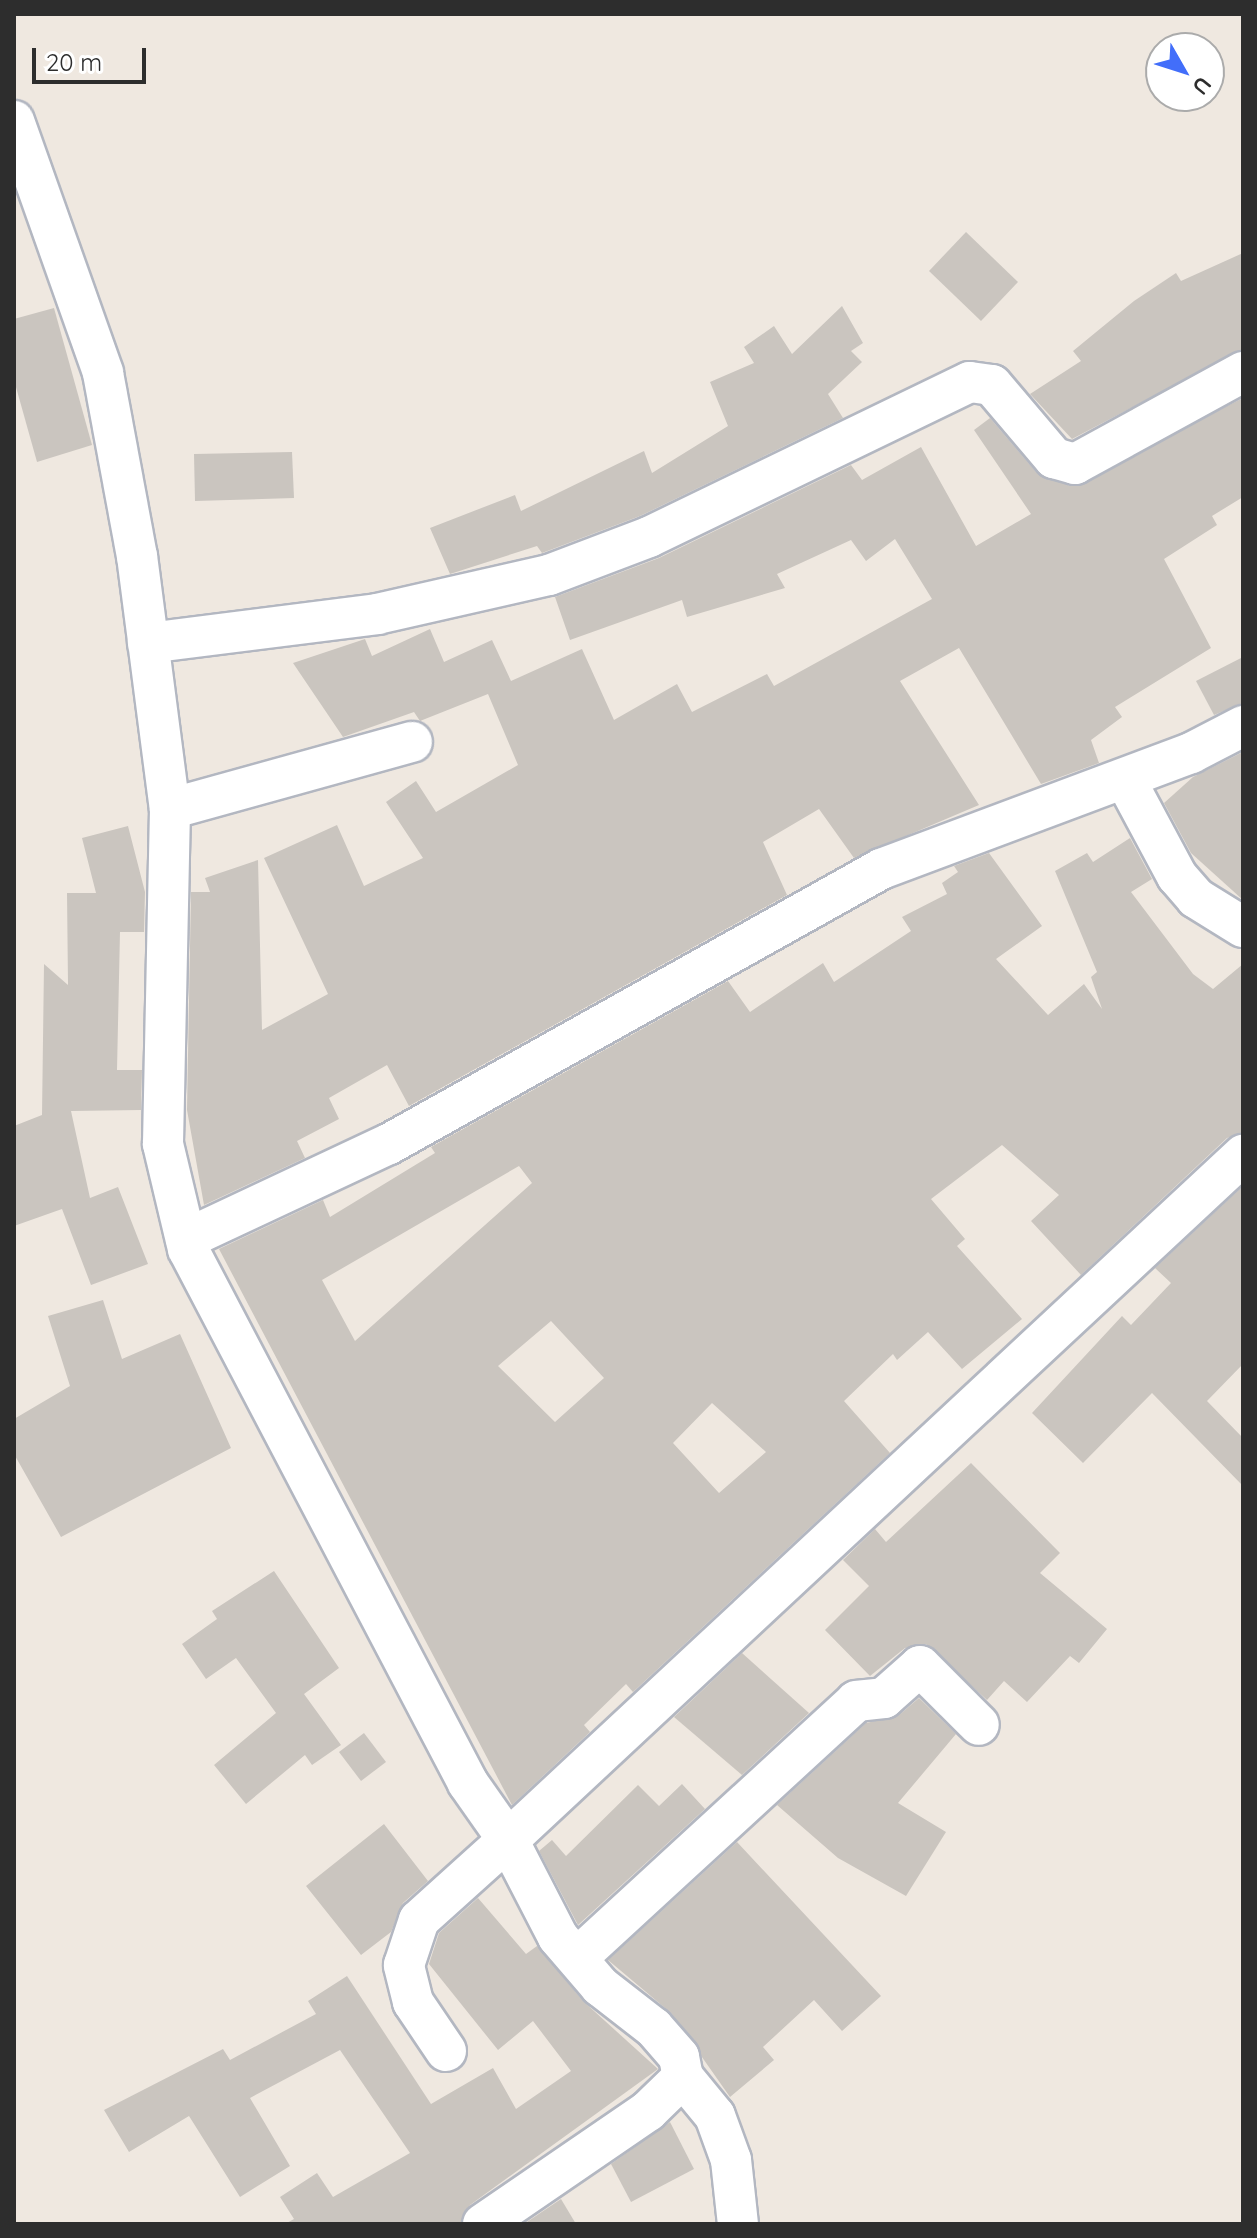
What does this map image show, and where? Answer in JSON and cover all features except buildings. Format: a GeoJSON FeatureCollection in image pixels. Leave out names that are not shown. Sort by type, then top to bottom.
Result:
{"type":"FeatureCollection","features":[{"type":"Feature","properties":{"kind":"street"},"geometry":{"type":"LineString","coordinates":[[14,121],[103,373],[148,643],[170,809],[163,1144],[186,1239],[468,1783],[508,1840],[577,1958],[654,2028],[679,2057],[683,2077],[715,2116],[731,2160],[738,2224]]}},
{"type":"Feature","properties":{"kind":"street"},"geometry":{"type":"LineString","coordinates":[[148,643],[377,614],[549,575],[649,537],[970,382],[992,385],[1054,458],[1075,464],[1243,372]]}},
{"type":"Feature","properties":{"kind":"street"},"geometry":{"type":"LineString","coordinates":[[186,1239],[389,1144],[881,869],[1125,779],[1243,726]]}},
{"type":"Feature","properties":{"kind":"street"},"geometry":{"type":"LineString","coordinates":[[170,809],[412,742]]}},
{"type":"Feature","properties":{"kind":"street"},"geometry":{"type":"LineString","coordinates":[[1125,779],[1177,876],[1196,898],[1243,927]]}},
{"type":"Feature","properties":{"kind":"street"},"geometry":{"type":"LineString","coordinates":[[446,2051],[413,2002],[404,1965],[419,1920],[1243,1155]]}},
{"type":"Feature","properties":{"kind":"street"},"geometry":{"type":"LineString","coordinates":[[577,1958],[856,1701],[884,1698],[920,1666],[979,1725]]}},
{"type":"Feature","properties":{"kind":"street"},"geometry":{"type":"LineString","coordinates":[[483,2224],[648,2111],[683,2077]]}}]}
